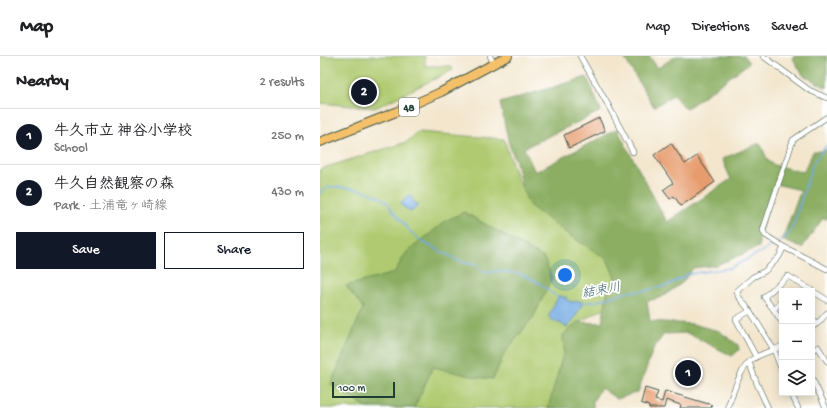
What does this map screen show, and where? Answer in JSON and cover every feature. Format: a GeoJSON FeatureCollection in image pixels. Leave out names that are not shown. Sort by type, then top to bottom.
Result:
{"type":"FeatureCollection","features":[{"type":"Feature","properties":{"kind":"main road","name":"48"},"geometry":{"type":"LineString","coordinates":[[320,142],[396,112],[441,92],[508,56]]}},
{"type":"Feature","properties":{"kind":"street"},"geometry":{"type":"LineString","coordinates":[[490,56],[494,64]]}},
{"type":"Feature","properties":{"kind":"street"},"geometry":{"type":"LineString","coordinates":[[580,56],[633,152]]}},
{"type":"Feature","properties":{"kind":"street"},"geometry":{"type":"LineString","coordinates":[[763,56],[809,90],[827,98]]}},
{"type":"Feature","properties":{"kind":"street"},"geometry":{"type":"LineString","coordinates":[[827,117],[793,140],[763,230],[765,235],[784,247],[827,269]]}},
{"type":"Feature","properties":{"kind":"street"},"geometry":{"type":"LineString","coordinates":[[779,363],[774,350],[750,311],[738,296],[737,291],[753,277],[765,271],[780,257],[784,247]]}},
{"type":"Feature","properties":{"kind":"street"},"geometry":{"type":"LineString","coordinates":[[779,318],[764,297],[788,276],[827,300]]}},
{"type":"Feature","properties":{"kind":"street"},"geometry":{"type":"LineString","coordinates":[[774,310],[779,304]]}},
{"type":"Feature","properties":{"kind":"street"},"geometry":{"type":"LineString","coordinates":[[750,311],[736,319],[756,357]]}},
{"type":"Feature","properties":{"kind":"street"},"geometry":{"type":"LineString","coordinates":[[815,325],[826,317]]}},
{"type":"Feature","properties":{"kind":"street"},"geometry":{"type":"LineString","coordinates":[[815,349],[818,347],[827,361]]}},
{"type":"Feature","properties":{"kind":"street"},"geometry":{"type":"LineString","coordinates":[[728,408],[740,375],[751,359],[779,348]]}},
{"type":"Feature","properties":{"kind":"street"},"geometry":{"type":"LineString","coordinates":[[749,362],[768,408]]}},
{"type":"Feature","properties":{"kind":"street"},"geometry":{"type":"LineString","coordinates":[[815,384],[826,408]]}},
{"type":"Feature","properties":{"kind":"street"},"geometry":{"type":"LineString","coordinates":[[792,396],[798,408]]}},
{"type":"Feature","properties":{"kind":"green space"},"geometry":{"type":"Polygon","coordinates":[[[320,56],[425,56],[425,66],[451,66],[453,70],[375,108],[320,103],[320,56]]]}},
{"type":"Feature","properties":{"kind":"green space"},"geometry":{"type":"Polygon","coordinates":[[[627,56],[649,56],[658,68],[676,56],[744,56],[749,63],[686,109],[673,95],[654,107],[625,59],[627,56]]]}},
{"type":"Feature","properties":{"kind":"green space"},"geometry":{"type":"Polygon","coordinates":[[[827,56],[827,88],[803,75],[792,57],[827,56]]]}},
{"type":"Feature","properties":{"kind":"green space"},"geometry":{"type":"Polygon","coordinates":[[[587,77],[601,111],[524,148],[535,172],[617,129],[667,222],[731,179],[722,159],[760,143],[768,161],[774,165],[803,172],[813,152],[827,150],[827,219],[823,218],[802,248],[782,240],[801,190],[775,184],[759,236],[759,247],[717,265],[693,268],[682,283],[662,297],[647,301],[650,321],[692,324],[719,331],[738,345],[739,350],[732,356],[687,333],[664,334],[653,349],[638,392],[617,399],[601,388],[593,401],[593,408],[548,408],[564,351],[563,335],[577,322],[602,323],[608,289],[615,277],[607,259],[572,237],[529,205],[509,144],[500,103],[587,77]]]}},
{"type":"Feature","properties":{"kind":"green space"},"geometry":{"type":"Polygon","coordinates":[[[418,132],[504,139],[519,184],[553,218],[634,265],[621,299],[581,321],[559,408],[320,408],[320,169],[407,142],[418,132]]]}},
{"type":"Feature","properties":{"kind":"green space"},"geometry":{"type":"Polygon","coordinates":[[[464,212],[544,258],[552,278],[534,316],[504,354],[493,379],[475,377],[433,367],[414,408],[367,408],[331,384],[363,308],[346,286],[394,273],[407,252],[447,220],[464,212]]]}},
{"type":"Feature","properties":{"kind":"water"},"geometry":{"type":"Polygon","coordinates":[[[409,194],[415,203],[418,204],[418,206],[411,212],[401,204],[409,194]]]}},
{"type":"Feature","properties":{"kind":"water"},"geometry":{"type":"Polygon","coordinates":[[[559,295],[561,297],[566,297],[567,300],[572,302],[583,302],[574,319],[567,327],[553,321],[549,315],[559,295]]]}},
{"type":"Feature","properties":{"kind":"building"},"geometry":{"type":"Polygon","coordinates":[[[599,118],[605,131],[569,148],[564,135],[599,118]]]}},
{"type":"Feature","properties":{"kind":"building"},"geometry":{"type":"Polygon","coordinates":[[[671,143],[685,164],[697,156],[715,182],[681,206],[674,196],[670,199],[663,190],[673,183],[654,155],[671,143]]]}},
{"type":"Feature","properties":{"kind":"building"},"geometry":{"type":"Polygon","coordinates":[[[645,388],[658,392],[655,400],[662,402],[665,391],[712,405],[711,408],[680,408],[681,405],[666,400],[664,408],[649,408],[649,406],[641,403],[645,388]]]}},
{"type":"Feature","properties":{"kind":"waterway","name":"結束川"},"geometry":{"type":"LineString","coordinates":[[778,242],[785,238],[792,229],[813,163],[827,145]]}},
{"type":"Feature","properties":{"kind":"waterway","name":"結束川"},"geometry":{"type":"LineString","coordinates":[[320,193],[328,187],[351,188],[365,191],[380,197],[388,203],[410,231],[421,241],[461,262],[476,265],[486,273],[498,271],[521,274],[539,283],[558,298]]}},
{"type":"Feature","properties":{"kind":"waterway","name":"結束川"},"geometry":{"type":"LineString","coordinates":[[582,303],[597,301],[628,292],[644,291],[669,285],[688,274],[730,268],[775,244]]}},
{"type":"Feature","properties":{"kind":"place","name":"牛久自然観察の森"},"geometry":{"type":"Point","coordinates":[364,92]}},
{"type":"Feature","properties":{"kind":"place","name":"牛久市立 神谷小学校"},"geometry":{"type":"Point","coordinates":[688,373]}}]}
